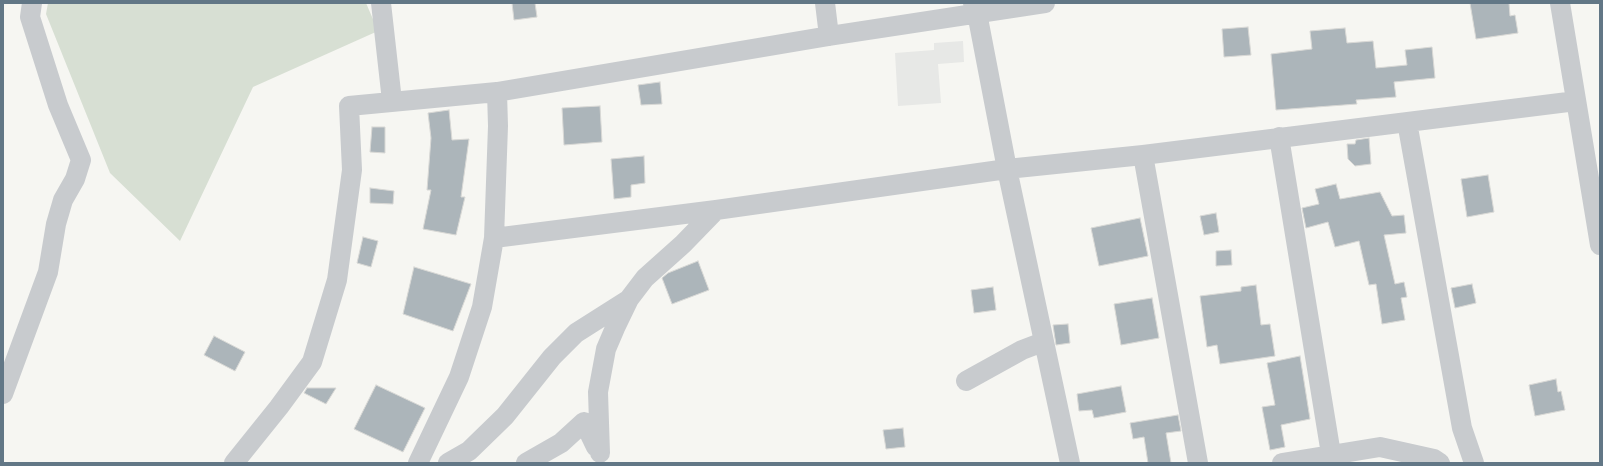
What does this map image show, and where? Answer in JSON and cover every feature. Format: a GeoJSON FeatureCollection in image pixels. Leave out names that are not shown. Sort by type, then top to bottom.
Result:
{"type":"FeatureCollection","features":[{"type":"Feature","properties":{"kind":"street"},"geometry":{"type":"LineString","coordinates":[[3,394],[48,272],[56,224],[63,200],[75,179],[81,160],[58,105],[30,17],[32,3]]}},
{"type":"Feature","properties":{"kind":"street"},"geometry":{"type":"LineString","coordinates":[[381,3],[392,101]]}},
{"type":"Feature","properties":{"kind":"street"},"geometry":{"type":"LineString","coordinates":[[826,3],[829,36]]}},
{"type":"Feature","properties":{"kind":"street"},"geometry":{"type":"LineString","coordinates":[[234,463],[280,407],[312,362],[336,280],[352,170],[349,106],[497,92],[829,36],[975,8],[1045,3]]}},
{"type":"Feature","properties":{"kind":"street"},"geometry":{"type":"LineString","coordinates":[[1560,3],[1600,244]]}},
{"type":"Feature","properties":{"kind":"street"},"geometry":{"type":"LineString","coordinates":[[975,8],[1043,342],[1070,463]]}},
{"type":"Feature","properties":{"kind":"street"},"geometry":{"type":"LineString","coordinates":[[418,463],[459,377],[482,307],[494,238],[498,126],[497,92]]}},
{"type":"Feature","properties":{"kind":"street"},"geometry":{"type":"LineString","coordinates":[[494,238],[716,210],[1007,169],[1143,155],[1576,101]]}},
{"type":"Feature","properties":{"kind":"street"},"geometry":{"type":"LineString","coordinates":[[1407,122],[1462,428],[1474,463]]}},
{"type":"Feature","properties":{"kind":"street"},"geometry":{"type":"LineString","coordinates":[[1279,138],[1331,454]]}},
{"type":"Feature","properties":{"kind":"street"},"geometry":{"type":"LineString","coordinates":[[1143,155],[1198,463]]}},
{"type":"Feature","properties":{"kind":"street"},"geometry":{"type":"LineString","coordinates":[[602,458],[598,392],[606,349],[629,300],[645,278],[683,244],[716,210]]}},
{"type":"Feature","properties":{"kind":"street"},"geometry":{"type":"LineString","coordinates":[[448,463],[469,451],[505,416],[552,358],[576,333],[629,300]]}},
{"type":"Feature","properties":{"kind":"street"},"geometry":{"type":"LineString","coordinates":[[966,381],[1022,350],[1043,342]]}},
{"type":"Feature","properties":{"kind":"street"},"geometry":{"type":"LineString","coordinates":[[526,463],[561,443],[584,422],[602,458]]}},
{"type":"Feature","properties":{"kind":"street"},"geometry":{"type":"LineString","coordinates":[[1282,463],[1380,447],[1434,459],[1440,463]]}},
{"type":"Feature","properties":{"kind":"shaded area"},"geometry":{"type":"Polygon","coordinates":[[[48,3],[366,3],[378,31],[253,87],[180,241],[110,173],[46,14],[48,3]]]}},
{"type":"Feature","properties":{"kind":"shaded area"},"geometry":{"type":"Polygon","coordinates":[[[963,41],[964,62],[938,64],[941,103],[898,106],[895,53],[934,50],[934,43],[963,41]]]}},
{"type":"Feature","properties":{"kind":"building"},"geometry":{"type":"Polygon","coordinates":[[[512,3],[535,3],[537,17],[514,20],[512,3]]]}},
{"type":"Feature","properties":{"kind":"building"},"geometry":{"type":"Polygon","coordinates":[[[1470,3],[1509,3],[1510,16],[1515,15],[1518,33],[1476,39],[1470,3]]]}},
{"type":"Feature","properties":{"kind":"building"},"geometry":{"type":"Polygon","coordinates":[[[1248,27],[1251,55],[1224,57],[1222,29],[1248,27]]]}},
{"type":"Feature","properties":{"kind":"building"},"geometry":{"type":"Polygon","coordinates":[[[1345,28],[1347,43],[1373,41],[1376,68],[1407,65],[1405,50],[1432,47],[1435,78],[1394,82],[1396,97],[1356,100],[1357,104],[1276,110],[1271,54],[1312,49],[1310,31],[1345,28]]]}},
{"type":"Feature","properties":{"kind":"building"},"geometry":{"type":"Polygon","coordinates":[[[660,82],[662,104],[641,105],[638,85],[660,82]]]}},
{"type":"Feature","properties":{"kind":"building"},"geometry":{"type":"Polygon","coordinates":[[[600,106],[602,142],[564,145],[562,108],[600,106]]]}},
{"type":"Feature","properties":{"kind":"building"},"geometry":{"type":"Polygon","coordinates":[[[449,110],[452,140],[469,139],[461,197],[465,197],[456,235],[423,229],[431,190],[427,190],[431,138],[428,113],[449,110]]]}},
{"type":"Feature","properties":{"kind":"building"},"geometry":{"type":"Polygon","coordinates":[[[372,127],[385,127],[385,153],[370,152],[372,127]]]}},
{"type":"Feature","properties":{"kind":"building"},"geometry":{"type":"Polygon","coordinates":[[[1369,138],[1371,164],[1355,166],[1348,159],[1347,144],[1355,144],[1356,140],[1369,138]]]}},
{"type":"Feature","properties":{"kind":"building"},"geometry":{"type":"Polygon","coordinates":[[[644,156],[645,183],[631,185],[631,197],[614,199],[611,159],[644,156]]]}},
{"type":"Feature","properties":{"kind":"building"},"geometry":{"type":"Polygon","coordinates":[[[1488,175],[1494,212],[1467,217],[1461,179],[1488,175]]]}},
{"type":"Feature","properties":{"kind":"building"},"geometry":{"type":"Polygon","coordinates":[[[1336,184],[1340,199],[1380,192],[1392,216],[1404,215],[1406,233],[1384,235],[1395,284],[1404,282],[1407,297],[1401,298],[1405,320],[1382,324],[1376,284],[1369,285],[1359,241],[1335,247],[1328,222],[1306,228],[1302,208],[1319,204],[1315,189],[1336,184]]]}},
{"type":"Feature","properties":{"kind":"building"},"geometry":{"type":"Polygon","coordinates":[[[370,188],[394,191],[393,204],[370,203],[370,188]]]}},
{"type":"Feature","properties":{"kind":"building"},"geometry":{"type":"Polygon","coordinates":[[[1216,213],[1219,232],[1204,235],[1200,216],[1216,213]]]}},
{"type":"Feature","properties":{"kind":"building"},"geometry":{"type":"Polygon","coordinates":[[[1140,218],[1148,256],[1099,266],[1091,228],[1140,218]]]}},
{"type":"Feature","properties":{"kind":"building"},"geometry":{"type":"Polygon","coordinates":[[[363,237],[378,241],[371,267],[357,263],[363,237]]]}},
{"type":"Feature","properties":{"kind":"building"},"geometry":{"type":"Polygon","coordinates":[[[1231,250],[1232,265],[1216,266],[1216,251],[1231,250]]]}},
{"type":"Feature","properties":{"kind":"building"},"geometry":{"type":"Polygon","coordinates":[[[698,261],[709,290],[672,304],[662,278],[668,273],[698,261]]]}},
{"type":"Feature","properties":{"kind":"building"},"geometry":{"type":"Polygon","coordinates":[[[414,267],[471,284],[453,331],[403,314],[414,267]]]}},
{"type":"Feature","properties":{"kind":"building"},"geometry":{"type":"Polygon","coordinates":[[[1472,284],[1476,303],[1455,308],[1451,288],[1472,284]]]}},
{"type":"Feature","properties":{"kind":"building"},"geometry":{"type":"Polygon","coordinates":[[[1256,285],[1261,325],[1270,324],[1275,356],[1220,364],[1217,345],[1207,347],[1200,296],[1241,291],[1241,287],[1256,285]]]}},
{"type":"Feature","properties":{"kind":"building"},"geometry":{"type":"Polygon","coordinates":[[[993,287],[996,310],[974,313],[971,290],[993,287]]]}},
{"type":"Feature","properties":{"kind":"building"},"geometry":{"type":"Polygon","coordinates":[[[1152,298],[1159,338],[1121,345],[1114,304],[1152,298]]]}},
{"type":"Feature","properties":{"kind":"building"},"geometry":{"type":"Polygon","coordinates":[[[1068,324],[1070,343],[1056,345],[1053,325],[1068,324]]]}},
{"type":"Feature","properties":{"kind":"building"},"geometry":{"type":"Polygon","coordinates":[[[214,336],[245,352],[235,371],[204,355],[214,336]]]}},
{"type":"Feature","properties":{"kind":"building"},"geometry":{"type":"Polygon","coordinates":[[[1300,356],[1310,419],[1281,425],[1285,447],[1270,450],[1262,407],[1275,405],[1267,363],[1300,356]]]}},
{"type":"Feature","properties":{"kind":"building"},"geometry":{"type":"Polygon","coordinates":[[[1556,379],[1558,392],[1561,391],[1565,410],[1535,416],[1529,385],[1556,379]]]}},
{"type":"Feature","properties":{"kind":"building"},"geometry":{"type":"Polygon","coordinates":[[[376,385],[425,408],[403,452],[354,429],[376,385]]]}},
{"type":"Feature","properties":{"kind":"building"},"geometry":{"type":"Polygon","coordinates":[[[1121,386],[1126,412],[1094,418],[1092,410],[1079,411],[1077,394],[1121,386]]]}},
{"type":"Feature","properties":{"kind":"building"},"geometry":{"type":"Polygon","coordinates":[[[307,388],[336,388],[326,404],[304,393],[307,388]]]}},
{"type":"Feature","properties":{"kind":"building"},"geometry":{"type":"Polygon","coordinates":[[[1178,415],[1181,431],[1166,433],[1171,463],[1148,463],[1144,437],[1133,439],[1130,423],[1178,415]]]}},
{"type":"Feature","properties":{"kind":"building"},"geometry":{"type":"Polygon","coordinates":[[[903,428],[905,447],[886,449],[883,430],[903,428]]]}}]}
